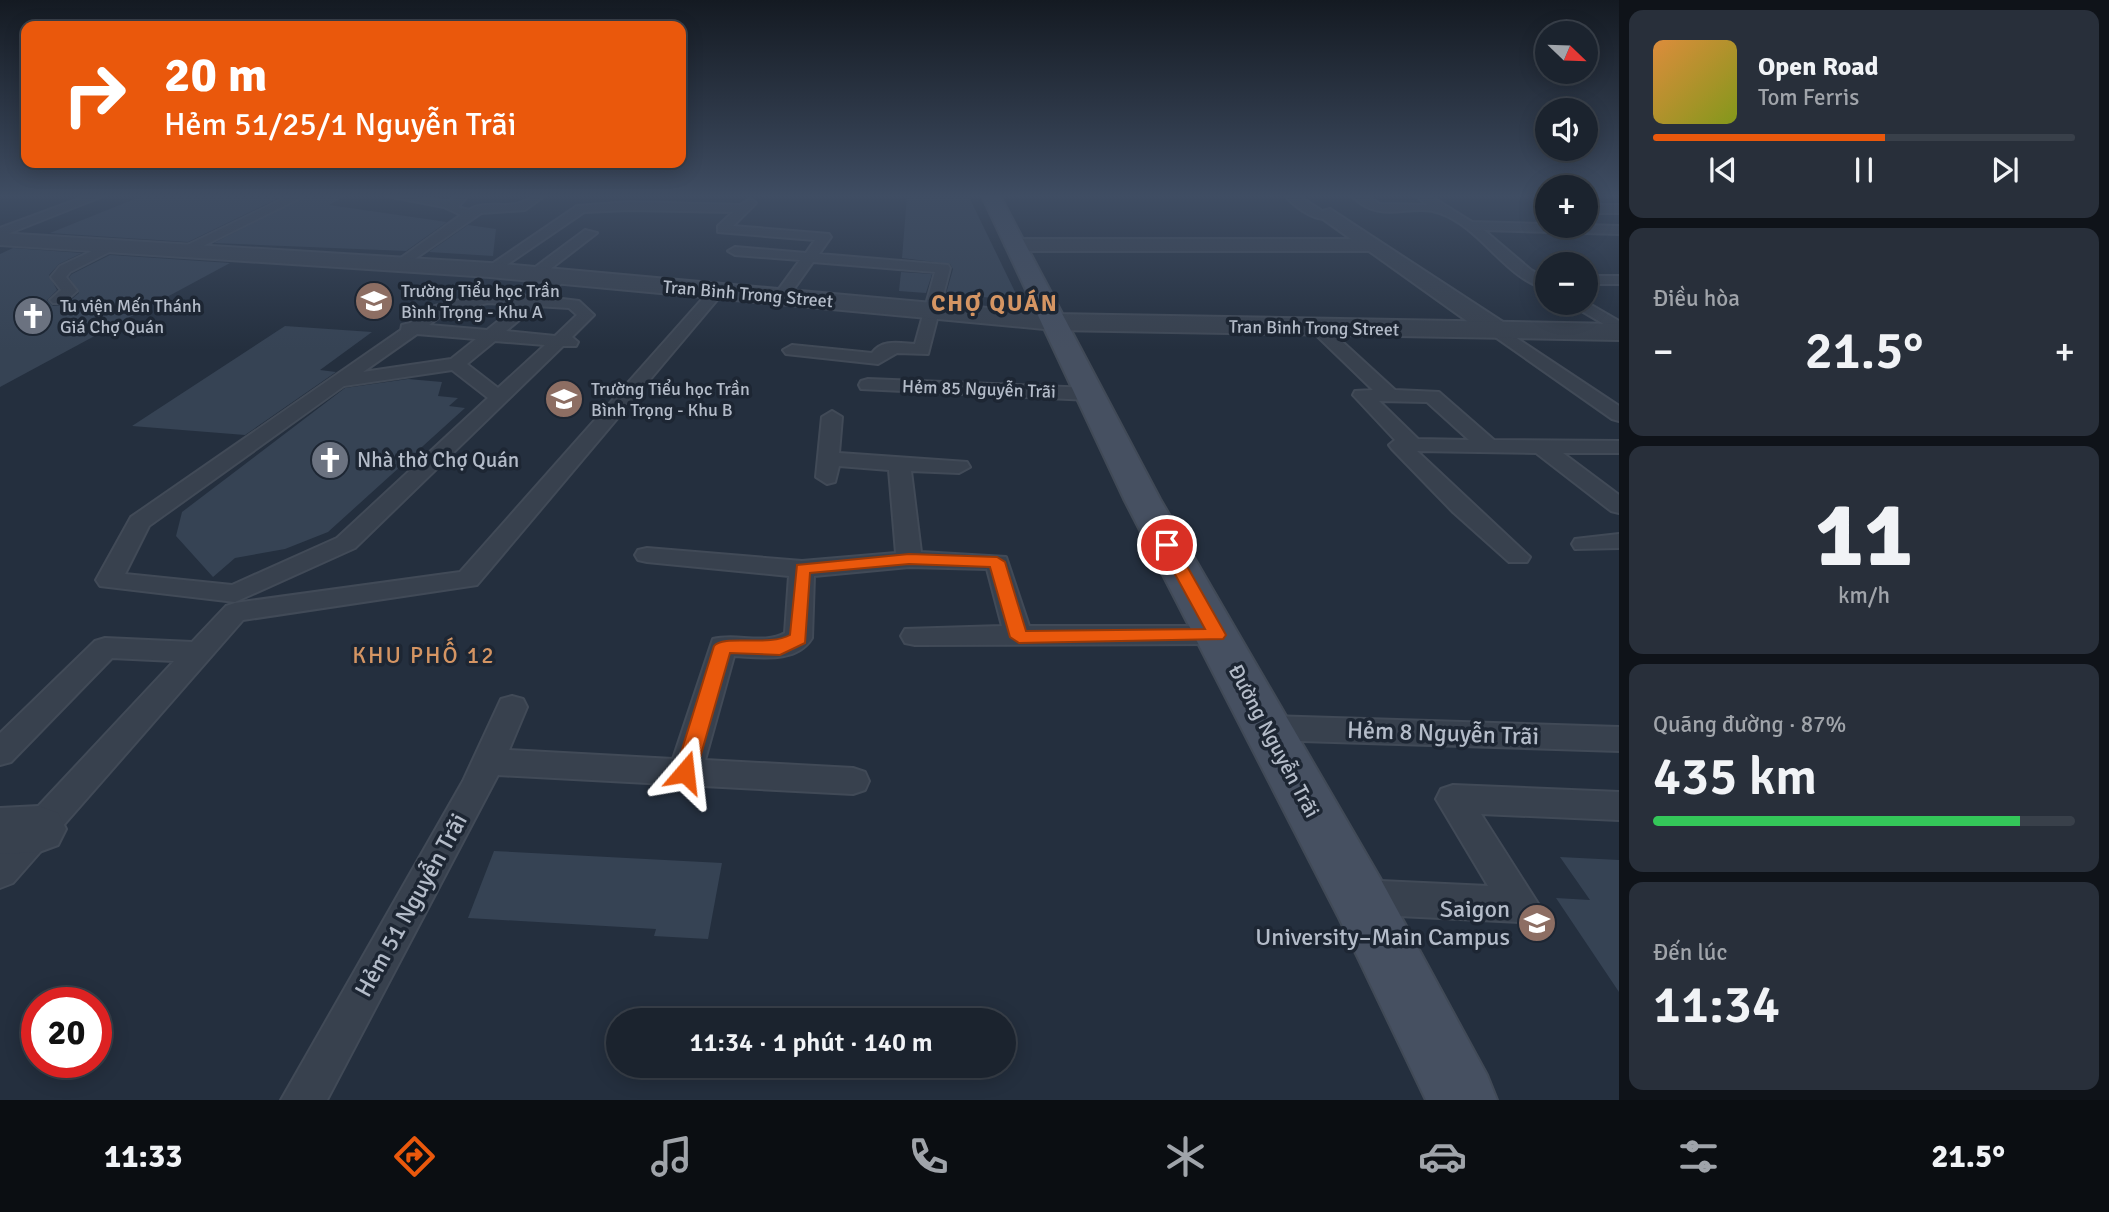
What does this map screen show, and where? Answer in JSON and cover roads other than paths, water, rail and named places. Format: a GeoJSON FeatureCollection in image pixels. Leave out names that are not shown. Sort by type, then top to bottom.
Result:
{"type":"FeatureCollection","features":[{"type":"Feature","properties":{"kind":"main road","name":"Đường Nguyễn Trãi"},"geometry":{"type":"LineString","coordinates":[[1017,247],[1142,499],[1359,897],[1462,1100]]}},
{"type":"Feature","properties":{"kind":"street","name":"Tran Binh Trong Street"},"geometry":{"type":"LineString","coordinates":[[157,247],[563,276],[1055,322],[1318,328],[1619,330]]}},
{"type":"Feature","properties":{"kind":"street"},"geometry":{"type":"LineString","coordinates":[[1377,247],[1497,330]]}},
{"type":"Feature","properties":{"kind":"lane"},"geometry":{"type":"LineString","coordinates":[[58,300],[69,292],[66,284],[58,277],[65,269],[111,247]]}},
{"type":"Feature","properties":{"kind":"lane"},"geometry":{"type":"LineString","coordinates":[[402,263],[424,247]]}},
{"type":"Feature","properties":{"kind":"lane"},"geometry":{"type":"LineString","coordinates":[[490,270],[523,247]]}},
{"type":"Feature","properties":{"kind":"lane"},"geometry":{"type":"LineString","coordinates":[[535,274],[571,247]]}},
{"type":"Feature","properties":{"kind":"lane"},"geometry":{"type":"LineString","coordinates":[[781,297],[816,247]]}},
{"type":"Feature","properties":{"kind":"lane"},"geometry":{"type":"LineString","coordinates":[[1498,247],[1526,273],[1535,278]]}},
{"type":"Feature","properties":{"kind":"lane"},"geometry":{"type":"LineString","coordinates":[[735,251],[943,268],[922,350],[891,347],[888,353],[881,352],[878,359],[792,350]]}},
{"type":"Feature","properties":{"kind":"lane"},"geometry":{"type":"LineString","coordinates":[[336,382],[456,364],[563,276]]}},
{"type":"Feature","properties":{"kind":"lane"},"geometry":{"type":"LineString","coordinates":[[1598,280],[1619,280]]}},
{"type":"Feature","properties":{"kind":"lane"},"geometry":{"type":"LineString","coordinates":[[0,872],[20,830],[198,652],[235,603],[346,543],[501,399],[567,342],[586,315],[573,304],[488,298],[441,309],[407,328],[139,523],[109,580],[235,603],[468,579],[717,291]]}},
{"type":"Feature","properties":{"kind":"lane"},"geometry":{"type":"LineString","coordinates":[[1595,315],[1619,330]]}},
{"type":"Feature","properties":{"kind":"lane"},"geometry":{"type":"LineString","coordinates":[[407,328],[567,342]]}},
{"type":"Feature","properties":{"kind":"lane"},"geometry":{"type":"LineString","coordinates":[[1318,328],[1390,396]]}},
{"type":"Feature","properties":{"kind":"lane"},"geometry":{"type":"LineString","coordinates":[[1497,330],[1619,415]]}},
{"type":"Feature","properties":{"kind":"lane"},"geometry":{"type":"LineString","coordinates":[[456,364],[501,399]]}},
{"type":"Feature","properties":{"kind":"lane","name":"Hẻm 85 Nguyễn Trãi"},"geometry":{"type":"LineString","coordinates":[[868,385],[1090,394]]}},
{"type":"Feature","properties":{"kind":"lane"},"geometry":{"type":"LineString","coordinates":[[1581,389],[1619,396]]}},
{"type":"Feature","properties":{"kind":"lane"},"geometry":{"type":"LineString","coordinates":[[1412,445],[1362,395],[1432,396],[1489,446]]}},
{"type":"Feature","properties":{"kind":"lane"},"geometry":{"type":"LineString","coordinates":[[832,417],[827,468],[899,464],[959,467]]}},
{"type":"Feature","properties":{"kind":"lane"},"geometry":{"type":"LineString","coordinates":[[1518,557],[1461,507],[1399,445],[1619,447]]}},
{"type":"Feature","properties":{"kind":"lane"},"geometry":{"type":"LineString","coordinates":[[1541,446],[1619,506]]}},
{"type":"Feature","properties":{"kind":"lane"},"geometry":{"type":"LineString","coordinates":[[899,464],[909,559]]}},
{"type":"Feature","properties":{"kind":"lane"},"geometry":{"type":"LineString","coordinates":[[1584,544],[1619,541]]}},
{"type":"Feature","properties":{"kind":"lane"},"geometry":{"type":"LineString","coordinates":[[646,555],[802,569],[909,559],[997,562],[1019,637]]}},
{"type":"Feature","properties":{"kind":"lane"},"geometry":{"type":"LineString","coordinates":[[685,772],[723,646],[780,649],[798,638],[802,569]]}},
{"type":"Feature","properties":{"kind":"lane"},"geometry":{"type":"LineString","coordinates":[[915,636],[1217,635]]}},
{"type":"Feature","properties":{"kind":"lane"},"geometry":{"type":"LineString","coordinates":[[0,753],[105,648],[198,652]]}},
{"type":"Feature","properties":{"kind":"lane","name":"Hẻm 51 Nguyễn Trãi"},"geometry":{"type":"LineString","coordinates":[[303,1100],[488,762],[512,707]]}},
{"type":"Feature","properties":{"kind":"lane","name":"Hẻm 8 Nguyễn Trãi"},"geometry":{"type":"LineString","coordinates":[[1267,728],[1619,739]]}},
{"type":"Feature","properties":{"kind":"lane"},"geometry":{"type":"LineString","coordinates":[[488,762],[853,781]]}},
{"type":"Feature","properties":{"kind":"lane"},"geometry":{"type":"LineString","coordinates":[[1359,897],[1520,905],[1453,799],[1619,806]]}},
{"type":"Feature","properties":{"kind":"place","name":"Trường Tiểu học Trần Bình Trọng - Khu A"},"geometry":{"type":"Point","coordinates":[374,301]}},
{"type":"Feature","properties":{"kind":"place","name":"Tu viện Mến Thánh Giá Chợ Quán"},"geometry":{"type":"Point","coordinates":[33,316]}},
{"type":"Feature","properties":{"kind":"place","name":"Trường Tiểu học Trần Bình Trọng - Khu B"},"geometry":{"type":"Point","coordinates":[564,399]}},
{"type":"Feature","properties":{"kind":"place","name":"Nhà thờ Chợ Quán"},"geometry":{"type":"Point","coordinates":[330,460]}},
{"type":"Feature","properties":{"kind":"place","name":"Saigon University–Main Campus"},"geometry":{"type":"Point","coordinates":[1537,923]}},
{"type":"Feature","properties":{"kind":"district","name":"CHỢ QUÁN"},"geometry":{"type":"Point","coordinates":[995,303]}},
{"type":"Feature","properties":{"kind":"district","name":"KHU PHỐ 12"},"geometry":{"type":"Point","coordinates":[424,655]}}]}
